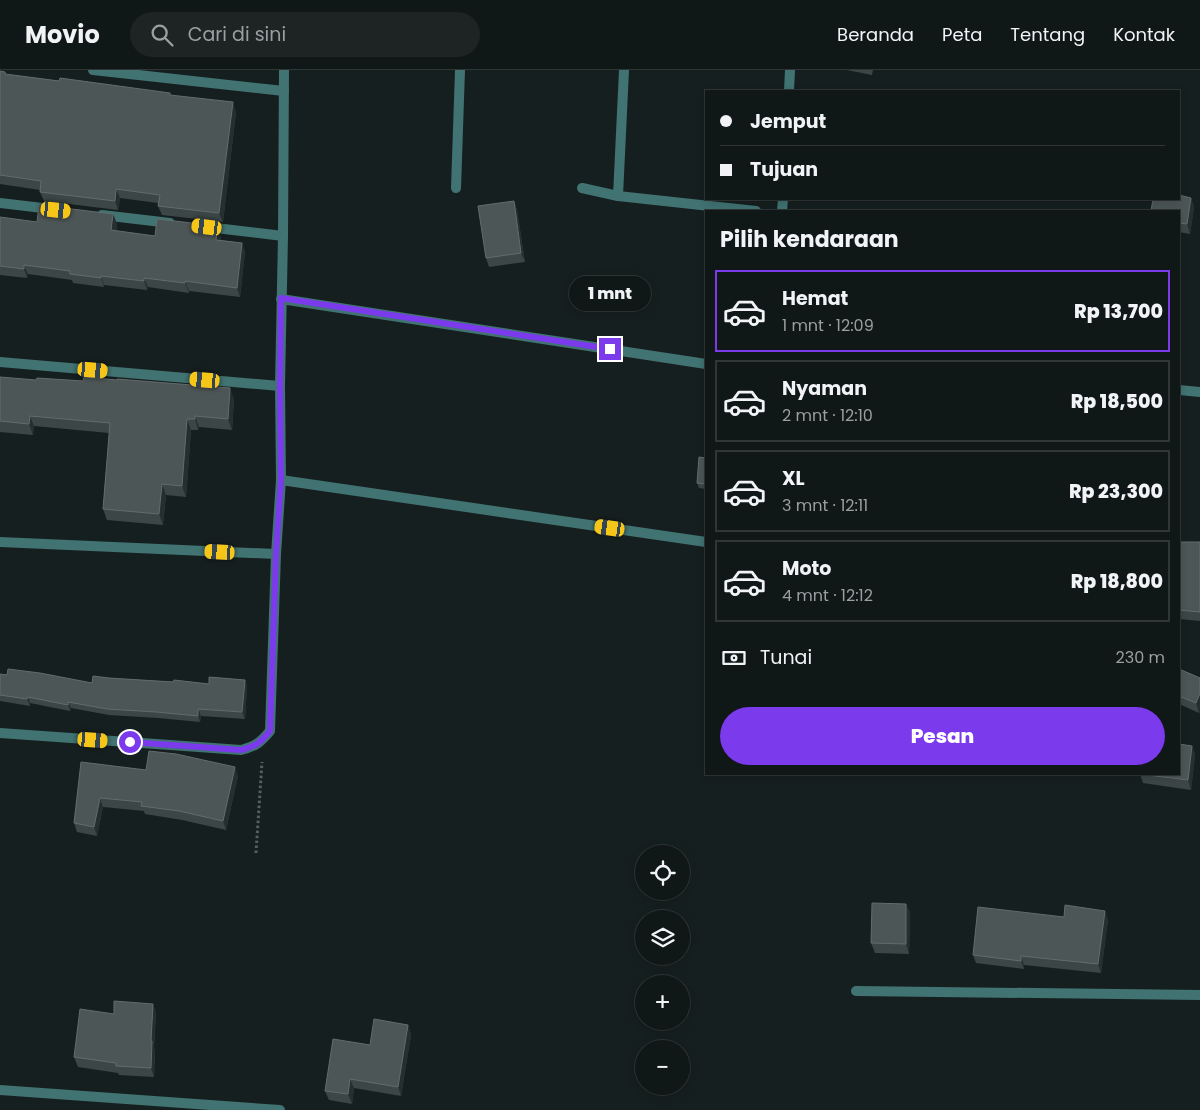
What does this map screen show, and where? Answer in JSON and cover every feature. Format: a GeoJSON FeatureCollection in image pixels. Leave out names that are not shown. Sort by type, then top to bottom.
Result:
{"type":"FeatureCollection","features":[{"type":"Feature","properties":{"kind":"street"},"geometry":{"type":"LineString","coordinates":[[93,70],[284,91]]}},
{"type":"Feature","properties":{"kind":"street"},"geometry":{"type":"LineString","coordinates":[[0,733],[241,750],[253,747],[270,731],[276,554],[281,480],[280,386],[284,70]]}},
{"type":"Feature","properties":{"kind":"street"},"geometry":{"type":"LineString","coordinates":[[456,188],[460,70]]}},
{"type":"Feature","properties":{"kind":"street"},"geometry":{"type":"LineString","coordinates":[[618,196],[624,70]]}},
{"type":"Feature","properties":{"kind":"street"},"geometry":{"type":"LineString","coordinates":[[789,90],[790,70]]}},
{"type":"Feature","properties":{"kind":"street"},"geometry":{"type":"LineString","coordinates":[[582,188],[618,196],[747,210]]}},
{"type":"Feature","properties":{"kind":"street"},"geometry":{"type":"LineString","coordinates":[[0,203],[58,210]]}},
{"type":"Feature","properties":{"kind":"street"},"geometry":{"type":"LineString","coordinates":[[88,213],[175,224]]}},
{"type":"Feature","properties":{"kind":"street"},"geometry":{"type":"LineString","coordinates":[[195,226],[282,236]]}},
{"type":"Feature","properties":{"kind":"street"},"geometry":{"type":"LineString","coordinates":[[281,298],[705,364]]}},
{"type":"Feature","properties":{"kind":"street"},"geometry":{"type":"LineString","coordinates":[[0,362],[280,386]]}},
{"type":"Feature","properties":{"kind":"street"},"geometry":{"type":"LineString","coordinates":[[1180,390],[1200,392]]}},
{"type":"Feature","properties":{"kind":"street"},"geometry":{"type":"LineString","coordinates":[[281,480],[705,542]]}},
{"type":"Feature","properties":{"kind":"street"},"geometry":{"type":"LineString","coordinates":[[0,542],[276,554]]}},
{"type":"Feature","properties":{"kind":"street"},"geometry":{"type":"LineString","coordinates":[[856,991],[1200,995]]}},
{"type":"Feature","properties":{"kind":"street"},"geometry":{"type":"LineString","coordinates":[[0,1090],[280,1110]]}},
{"type":"Feature","properties":{"kind":"path"},"geometry":{"type":"LineString","coordinates":[[256,853],[263,739]]}},
{"type":"Feature","properties":{"kind":"building"},"geometry":{"type":"Polygon","coordinates":[[[0,71],[5,72],[5,74],[59,81],[60,78],[170,93],[170,95],[233,102],[219,213],[158,206],[160,195],[116,189],[115,201],[40,192],[41,181],[0,175],[0,71]]]}},
{"type":"Feature","properties":{"kind":"building"},"geometry":{"type":"Polygon","coordinates":[[[1180,195],[1191,198],[1187,224],[1180,223],[1180,210],[1151,210],[1153,200],[1180,200],[1180,195]]]}},
{"type":"Feature","properties":{"kind":"building"},"geometry":{"type":"Polygon","coordinates":[[[514,201],[521,253],[486,258],[478,206],[514,201]]]}},
{"type":"Feature","properties":{"kind":"building"},"geometry":{"type":"Polygon","coordinates":[[[39,205],[113,214],[111,230],[155,236],[157,219],[218,226],[216,240],[242,243],[237,288],[185,281],[185,283],[144,278],[144,281],[101,276],[101,278],[70,274],[70,271],[24,265],[24,269],[0,266],[0,217],[37,222],[39,205]]]}},
{"type":"Feature","properties":{"kind":"building"},"geometry":{"type":"Polygon","coordinates":[[[0,377],[83,381],[84,377],[230,388],[228,419],[195,416],[195,419],[187,419],[182,486],[162,484],[159,514],[103,509],[110,423],[30,416],[29,424],[0,421],[0,377]]]}},
{"type":"Feature","properties":{"kind":"building"},"geometry":{"type":"Polygon","coordinates":[[[699,457],[705,458],[705,484],[697,483],[699,457]]]}},
{"type":"Feature","properties":{"kind":"building"},"geometry":{"type":"Polygon","coordinates":[[[1180,542],[1200,542],[1200,612],[1180,610],[1180,542]]]}},
{"type":"Feature","properties":{"kind":"building"},"geometry":{"type":"Polygon","coordinates":[[[8,669],[92,683],[93,676],[173,682],[174,680],[209,684],[209,677],[245,680],[242,712],[198,709],[198,716],[107,709],[68,702],[68,705],[28,697],[27,699],[0,695],[0,674],[7,675],[8,669]]]}},
{"type":"Feature","properties":{"kind":"building"},"geometry":{"type":"Polygon","coordinates":[[[1180,669],[1200,678],[1200,693],[1196,703],[1180,696],[1180,669]]]}},
{"type":"Feature","properties":{"kind":"building"},"geometry":{"type":"Polygon","coordinates":[[[1180,744],[1192,746],[1188,780],[1147,775],[1180,775],[1180,744]]]}},
{"type":"Feature","properties":{"kind":"building"},"geometry":{"type":"Polygon","coordinates":[[[149,751],[176,754],[235,767],[223,821],[179,811],[141,806],[142,802],[100,798],[94,827],[74,823],[81,762],[146,770],[149,751]]]}},
{"type":"Feature","properties":{"kind":"building"},"geometry":{"type":"Polygon","coordinates":[[[872,903],[906,904],[906,944],[871,943],[872,903]]]}},
{"type":"Feature","properties":{"kind":"building"},"geometry":{"type":"Polygon","coordinates":[[[1065,905],[1105,911],[1098,964],[1021,956],[1021,961],[973,955],[978,907],[1064,917],[1065,905]]]}},
{"type":"Feature","properties":{"kind":"building"},"geometry":{"type":"Polygon","coordinates":[[[114,1001],[153,1004],[151,1068],[116,1066],[116,1063],[74,1057],[80,1009],[114,1014],[114,1001]]]}},
{"type":"Feature","properties":{"kind":"building"},"geometry":{"type":"Polygon","coordinates":[[[374,1019],[408,1025],[398,1087],[350,1079],[348,1094],[325,1091],[333,1039],[370,1045],[374,1019]]]}},
{"type":"Feature","properties":{"kind":"route"},"geometry":{"type":"LineString","coordinates":[[130,742],[241,750],[253,747],[270,731],[276,554],[281,480],[281,298],[610,349]]}}]}
